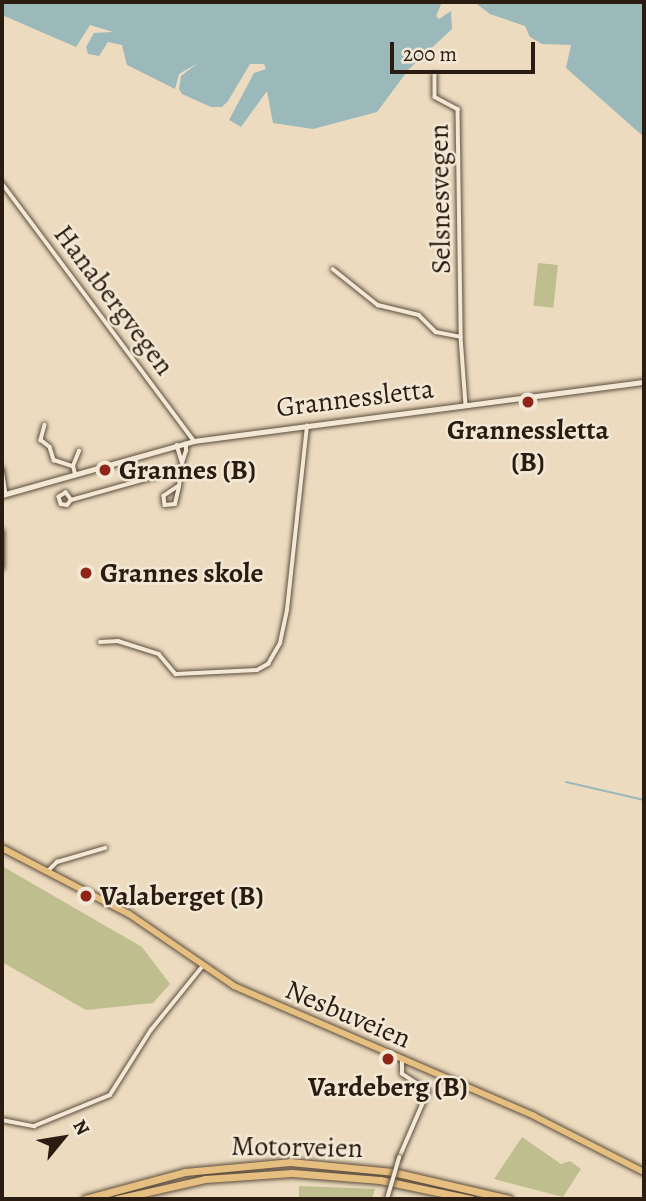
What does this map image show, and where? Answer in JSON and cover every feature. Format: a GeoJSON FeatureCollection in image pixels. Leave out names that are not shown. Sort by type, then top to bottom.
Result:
{"type":"FeatureCollection","features":[{"type":"Feature","properties":{"kind":"highway","name":"Motorveien"},"geometry":{"type":"LineString","coordinates":[[85,1199],[194,1170],[299,1162],[393,1171],[509,1199]]}},
{"type":"Feature","properties":{"kind":"highway","name":"Motorveien"},"geometry":{"type":"LineString","coordinates":[[117,1199],[205,1179],[292,1173],[380,1180],[471,1199]]}},
{"type":"Feature","properties":{"kind":"main road","name":"Grannessletta"},"geometry":{"type":"LineString","coordinates":[[4,494],[194,441],[644,382]]}},
{"type":"Feature","properties":{"kind":"main road","name":"Nesbuveien"},"geometry":{"type":"LineString","coordinates":[[2,848],[129,914],[202,967],[262,1000],[545,1121],[644,1172]]}},
{"type":"Feature","properties":{"kind":"street","name":"Selsnesvegen"},"geometry":{"type":"LineString","coordinates":[[435,75],[435,97],[458,109],[461,337],[466,405]]}},
{"type":"Feature","properties":{"kind":"street","name":"Hanabergvegen"},"geometry":{"type":"LineString","coordinates":[[2,183],[194,441]]}},
{"type":"Feature","properties":{"kind":"street","name":"Selsnesvegen"},"geometry":{"type":"LineString","coordinates":[[333,269],[378,305],[419,315],[436,332],[461,337]]}},
{"type":"Feature","properties":{"kind":"street"},"geometry":{"type":"LineString","coordinates":[[45,425],[41,440],[50,447],[54,460],[73,466]]}},
{"type":"Feature","properties":{"kind":"street"},"geometry":{"type":"LineString","coordinates":[[100,642],[118,641],[159,654],[176,674],[257,670],[268,664],[280,643],[286,610],[307,426]]}},
{"type":"Feature","properties":{"kind":"street"},"geometry":{"type":"LineString","coordinates":[[179,486],[164,496],[165,505],[175,504],[179,486],[182,470],[186,443]]}},
{"type":"Feature","properties":{"kind":"street"},"geometry":{"type":"LineString","coordinates":[[177,445],[182,463]]}},
{"type":"Feature","properties":{"kind":"street"},"geometry":{"type":"LineString","coordinates":[[75,474],[73,466],[79,451]]}},
{"type":"Feature","properties":{"kind":"street"},"geometry":{"type":"LineString","coordinates":[[2,469],[4,494]]}},
{"type":"Feature","properties":{"kind":"street"},"geometry":{"type":"LineString","coordinates":[[72,500],[182,470]]}},
{"type":"Feature","properties":{"kind":"street"},"geometry":{"type":"LineString","coordinates":[[2,531],[2,568]]}},
{"type":"Feature","properties":{"kind":"street"},"geometry":{"type":"LineString","coordinates":[[48,871],[57,862],[105,848]]}},
{"type":"Feature","properties":{"kind":"street"},"geometry":{"type":"LineString","coordinates":[[2,1120],[32,1126],[110,1095],[151,1030],[202,967]]}},
{"type":"Feature","properties":{"kind":"street"},"geometry":{"type":"LineString","coordinates":[[387,1199],[399,1157],[428,1091],[402,1074],[402,1060]]}},
{"type":"Feature","properties":{"kind":"green space"},"geometry":{"type":"Polygon","coordinates":[[[538,263],[558,265],[553,308],[534,306],[538,263]]]}},
{"type":"Feature","properties":{"kind":"green space"},"geometry":{"type":"Polygon","coordinates":[[[2,866],[142,947],[170,984],[153,1003],[86,1010],[2,962],[2,866]]]}},
{"type":"Feature","properties":{"kind":"green space"},"geometry":{"type":"Polygon","coordinates":[[[522,1137],[561,1164],[570,1161],[581,1169],[563,1197],[494,1179],[522,1137]]]}},
{"type":"Feature","properties":{"kind":"green space"},"geometry":{"type":"Polygon","coordinates":[[[299,1186],[375,1189],[372,1199],[299,1199],[299,1186]]]}},
{"type":"Feature","properties":{"kind":"water"},"geometry":{"type":"Polygon","coordinates":[[[2,2],[442,2],[436,16],[439,19],[451,11],[452,29],[409,69],[377,112],[313,129],[273,123],[267,91],[241,127],[229,120],[254,73],[266,69],[264,64],[250,64],[228,101],[222,107],[211,107],[182,94],[179,89],[181,76],[198,63],[179,74],[175,89],[127,65],[122,45],[108,42],[99,56],[88,54],[86,47],[94,33],[113,32],[90,25],[76,47],[2,15],[2,2]]]}},
{"type":"Feature","properties":{"kind":"water"},"geometry":{"type":"Polygon","coordinates":[[[474,2],[644,2],[644,137],[566,68],[571,45],[542,44],[530,37],[525,26],[490,14],[474,2]]]}},
{"type":"Feature","properties":{"kind":"waterway"},"geometry":{"type":"LineString","coordinates":[[566,782],[644,800]]}},
{"type":"Feature","properties":{"kind":"place","name":"Grannessletta (B)"},"geometry":{"type":"Point","coordinates":[528,402]}},
{"type":"Feature","properties":{"kind":"place","name":"Grannes (B)"},"geometry":{"type":"Point","coordinates":[105,470]}},
{"type":"Feature","properties":{"kind":"place","name":"Grannes skole"},"geometry":{"type":"Point","coordinates":[86,573]}},
{"type":"Feature","properties":{"kind":"place","name":"Valaberget (B)"},"geometry":{"type":"Point","coordinates":[86,896]}},
{"type":"Feature","properties":{"kind":"place","name":"Vardeberg (B)"},"geometry":{"type":"Point","coordinates":[388,1059]}}]}
